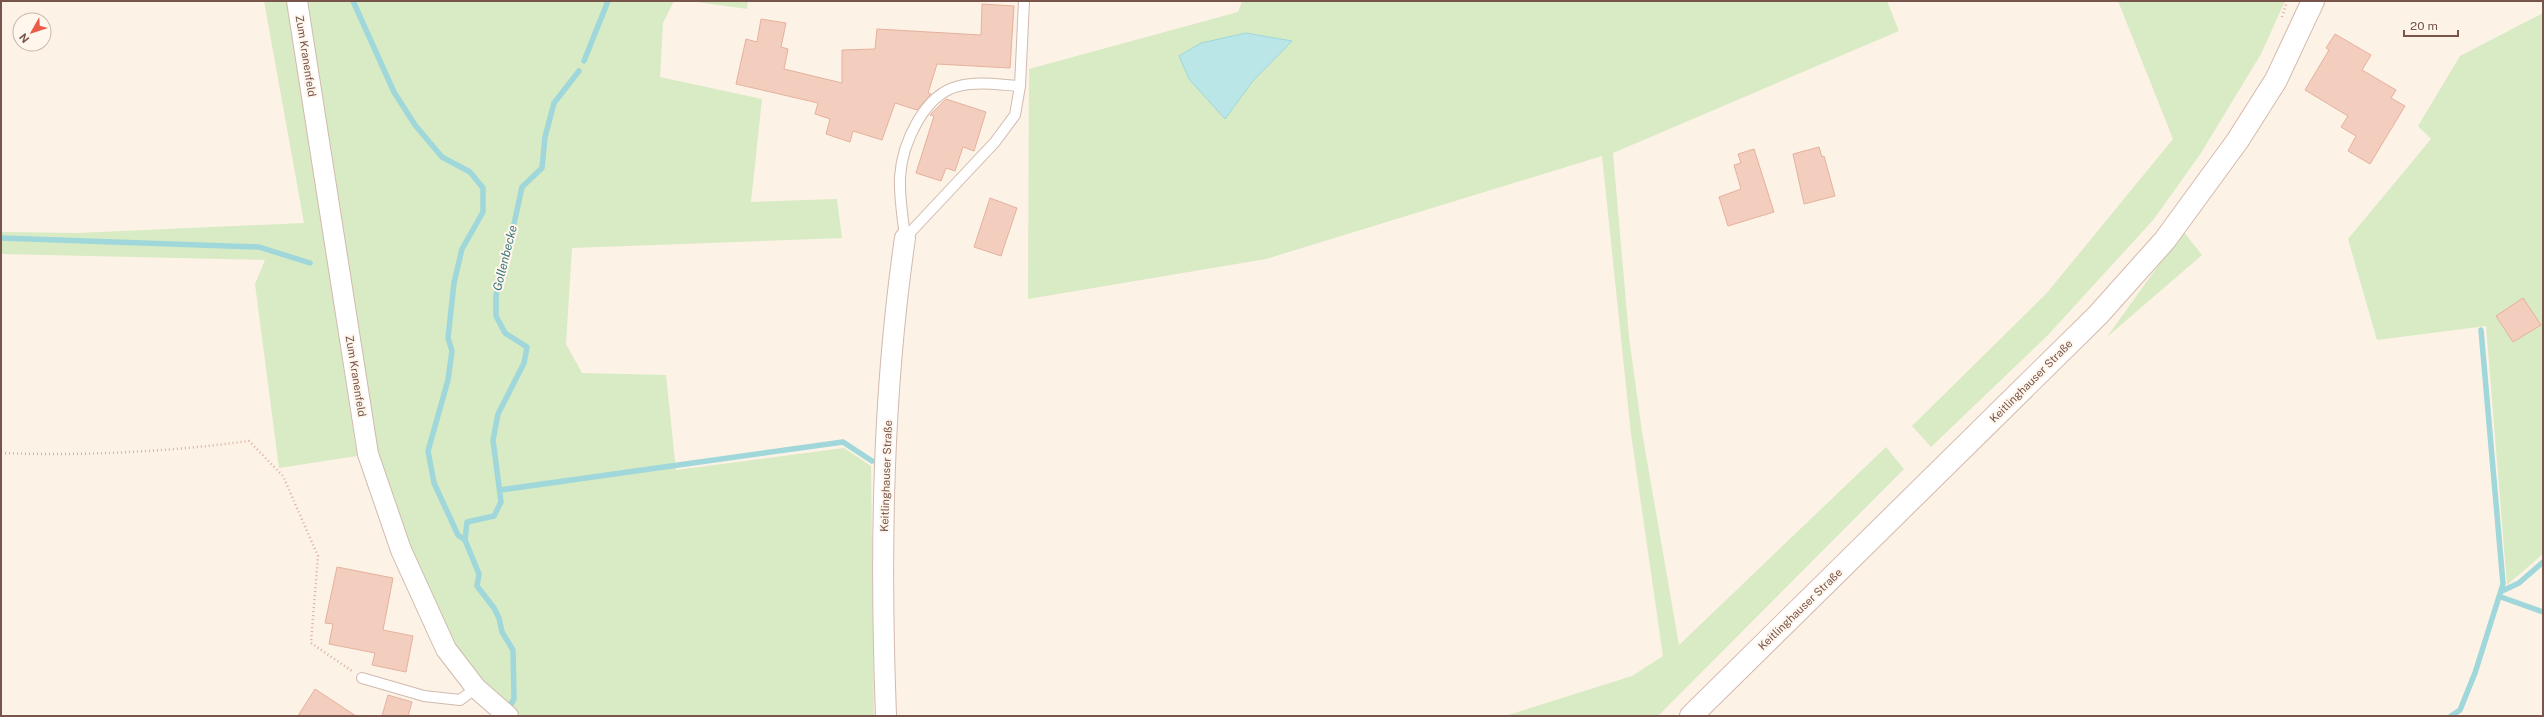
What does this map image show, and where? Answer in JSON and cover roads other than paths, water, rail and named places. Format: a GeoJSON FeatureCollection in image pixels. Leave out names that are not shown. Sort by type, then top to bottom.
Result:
{"type":"FeatureCollection","features":[{"type":"Feature","properties":{"kind":"main road","name":"Keitlinghauser Straße"},"geometry":{"type":"LineString","coordinates":[[1691,716],[2092,321],[2165,240],[2243,134],[2276,80],[2313,1]]}},
{"type":"Feature","properties":{"kind":"street","name":"Zum Kranenfeld"},"geometry":{"type":"LineString","coordinates":[[297,1],[368,454],[401,550],[446,648],[476,688],[502,711]]}},
{"type":"Feature","properties":{"kind":"street","name":"Keitlinghauser Straße"},"geometry":{"type":"LineString","coordinates":[[886,716],[883,626],[884,466],[895,307],[905,238]]}},
{"type":"Feature","properties":{"kind":"lane"},"geometry":{"type":"LineString","coordinates":[[905,238],[994,142],[1016,115],[1020,86],[1024,1]]}},
{"type":"Feature","properties":{"kind":"lane"},"geometry":{"type":"LineString","coordinates":[[905,238],[900,176],[907,147],[922,112],[934,98],[958,86],[978,84],[1020,86]]}},
{"type":"Feature","properties":{"kind":"lane"},"geometry":{"type":"LineString","coordinates":[[362,678],[424,696],[460,700],[476,688]]}},
{"type":"Feature","properties":{"kind":"water"},"geometry":{"type":"Polygon","coordinates":[[[1246,33],[1292,41],[1252,82],[1225,119],[1189,79],[1179,56],[1201,43],[1246,33]]]}},
{"type":"Feature","properties":{"kind":"waterway"},"geometry":{"type":"LineString","coordinates":[[353,1],[394,92],[415,125],[442,157],[470,172],[483,188],[483,212],[462,249],[454,283],[448,338],[452,351],[448,380],[428,451],[434,483],[458,535],[465,540]]}},
{"type":"Feature","properties":{"kind":"waterway","name":"Gollenbecke"},"geometry":{"type":"LineString","coordinates":[[584,61],[608,1]]}},
{"type":"Feature","properties":{"kind":"waterway","name":"Gollenbecke"},"geometry":{"type":"LineString","coordinates":[[507,711],[514,699],[513,650],[502,632],[499,618],[494,608],[477,586],[479,574],[465,540],[467,522],[494,516],[501,502],[493,440],[498,414],[524,363],[527,347],[505,333],[496,316],[496,295],[504,270],[522,187],[542,168],[545,137],[554,103],[579,71]]}},
{"type":"Feature","properties":{"kind":"waterway"},"geometry":{"type":"LineString","coordinates":[[1,238],[259,247],[310,263]]}},
{"type":"Feature","properties":{"kind":"waterway"},"geometry":{"type":"LineString","coordinates":[[2451,716],[2460,710],[2475,673],[2503,584],[2481,330]]}},
{"type":"Feature","properties":{"kind":"waterway"},"geometry":{"type":"LineString","coordinates":[[500,490],[843,442],[872,461]]}},
{"type":"Feature","properties":{"kind":"waterway"},"geometry":{"type":"LineString","coordinates":[[2502,591],[2519,583],[2543,562]]}},
{"type":"Feature","properties":{"kind":"waterway"},"geometry":{"type":"LineString","coordinates":[[2501,597],[2543,612]]}}]}
